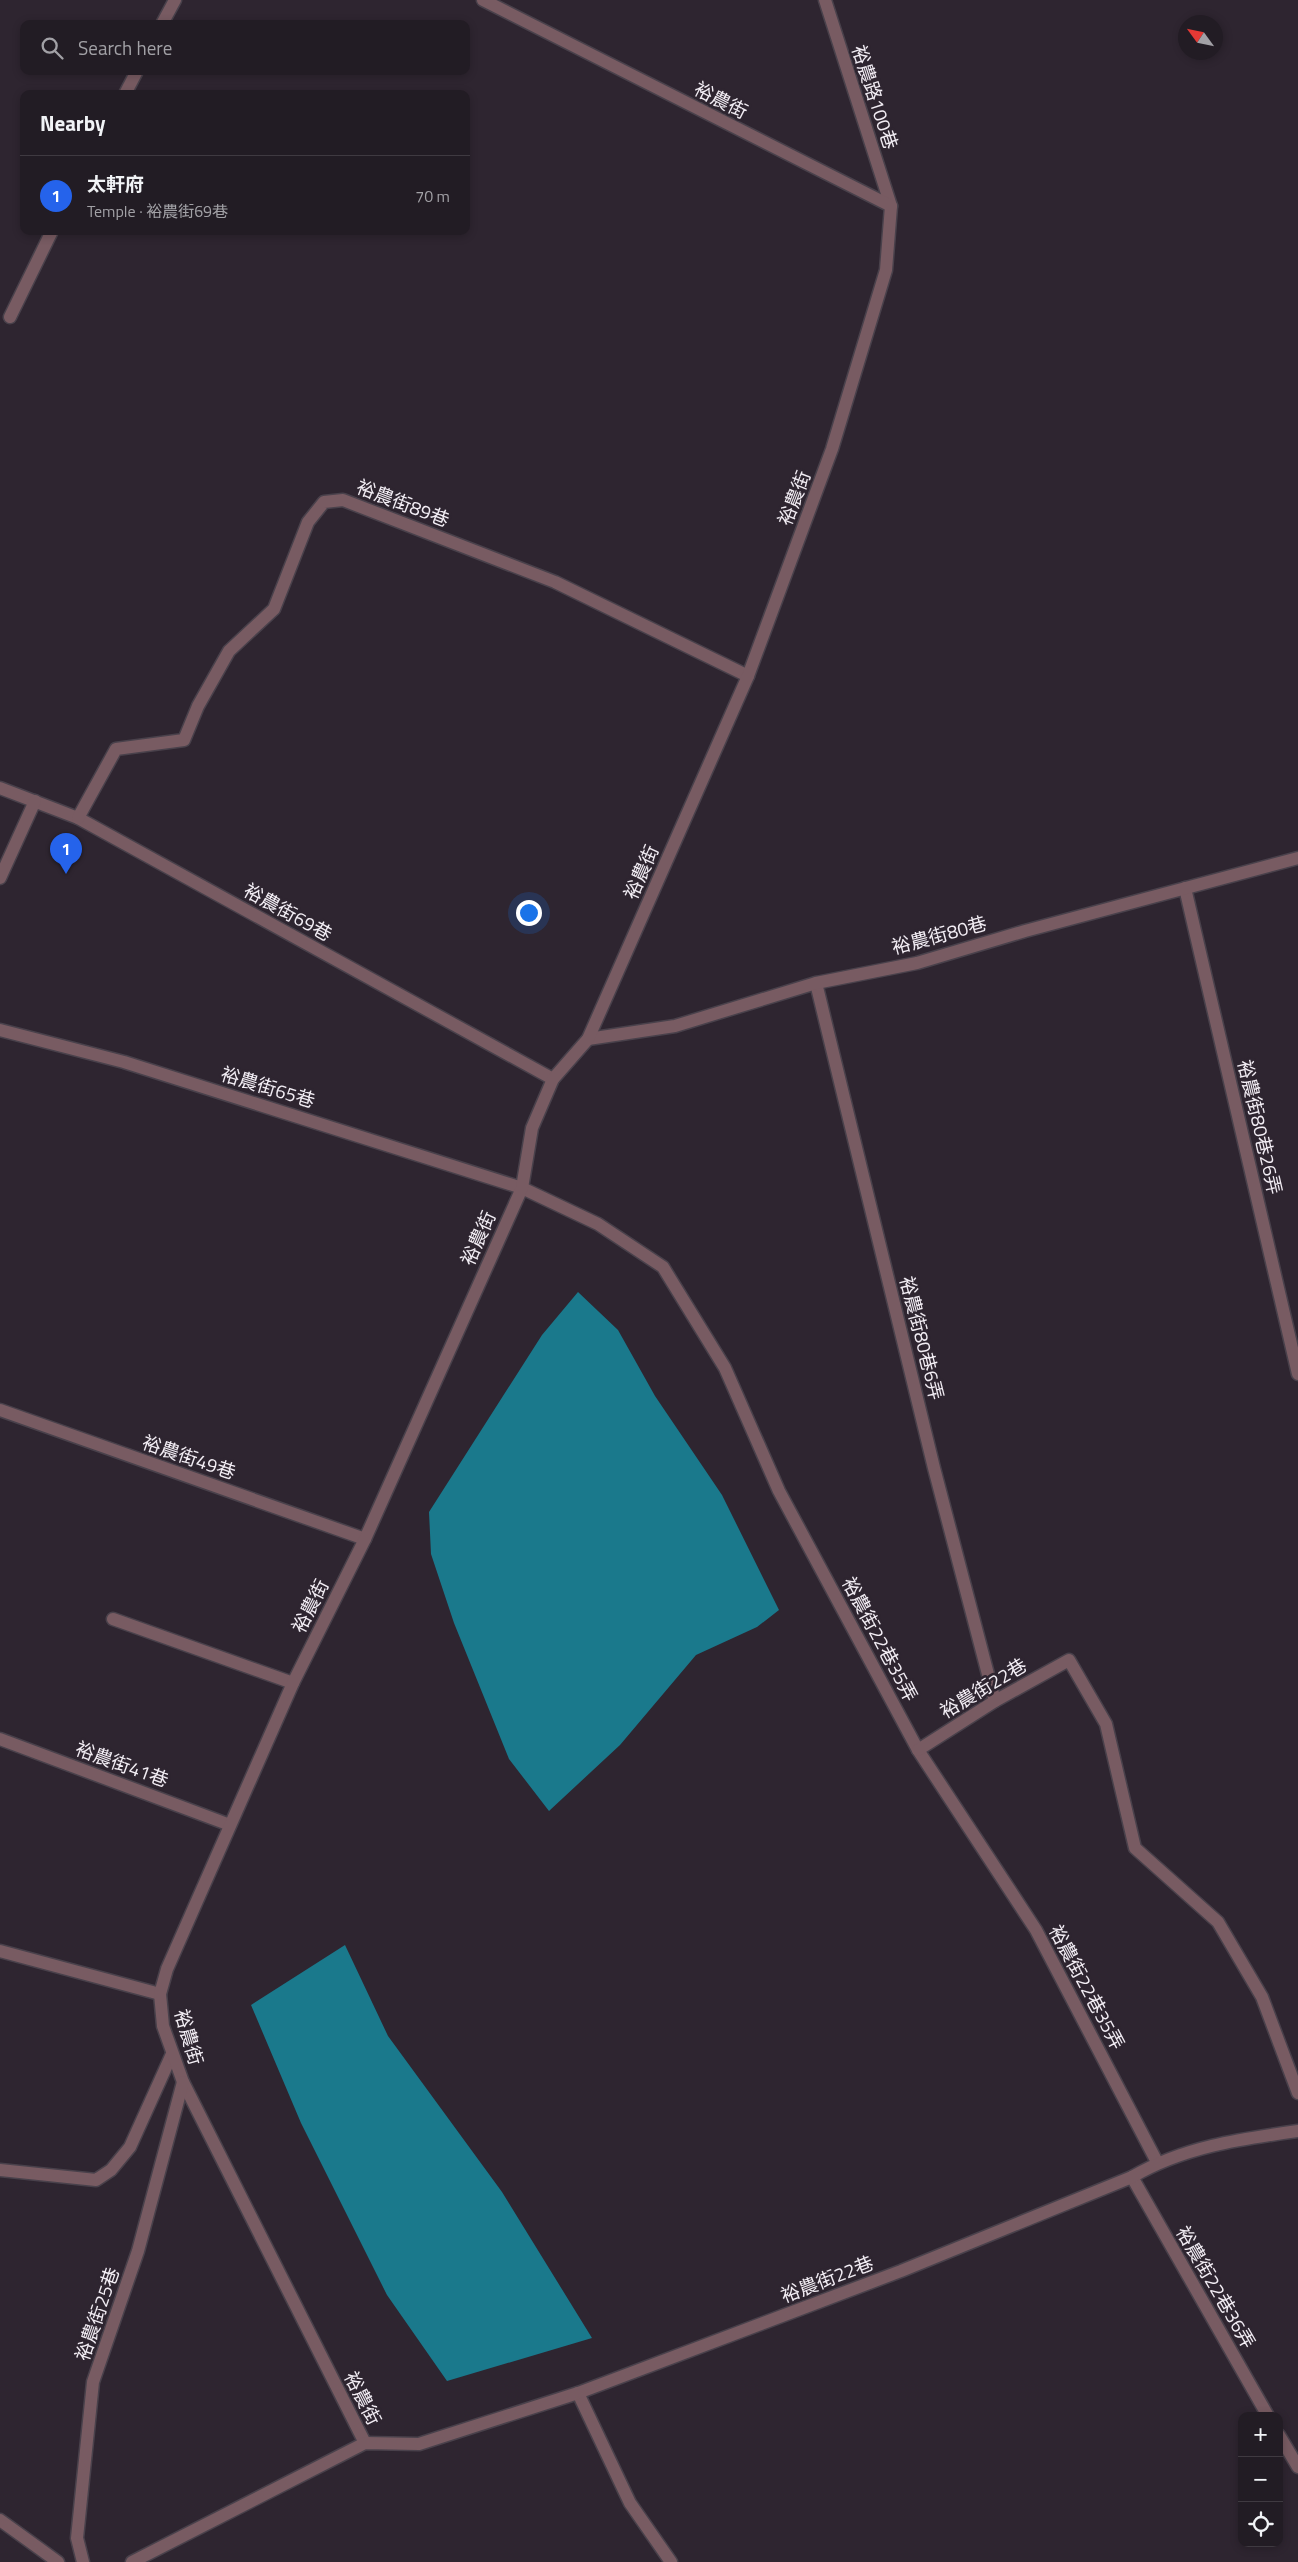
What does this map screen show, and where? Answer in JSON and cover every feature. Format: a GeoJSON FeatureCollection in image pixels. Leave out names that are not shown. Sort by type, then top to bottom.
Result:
{"type":"FeatureCollection","features":[{"type":"Feature","properties":{"kind":"street"},"geometry":{"type":"LineString","coordinates":[[164,20],[175,0]]}},
{"type":"Feature","properties":{"kind":"street","name":"裕農街"},"geometry":{"type":"LineString","coordinates":[[132,2562],[365,2443],[183,2082],[163,2026],[160,1994],[167,1969],[293,1683],[365,1539],[522,1188],[532,1128],[553,1079],[588,1039],[748,676],[835,440],[886,270],[891,206],[482,0]]}},
{"type":"Feature","properties":{"kind":"street","name":"裕農路100巷"},"geometry":{"type":"LineString","coordinates":[[825,0],[891,206]]}},
{"type":"Feature","properties":{"kind":"street"},"geometry":{"type":"LineString","coordinates":[[127,90],[135,75]]}},
{"type":"Feature","properties":{"kind":"street"},"geometry":{"type":"LineString","coordinates":[[10,317],[50,235]]}},
{"type":"Feature","properties":{"kind":"street","name":"裕農街89巷"},"geometry":{"type":"LineString","coordinates":[[78,818],[116,749],[184,740],[198,706],[229,651],[274,609],[308,522],[324,502],[342,500],[555,582],[748,676]]}},
{"type":"Feature","properties":{"kind":"street","name":"裕農街69巷"},"geometry":{"type":"LineString","coordinates":[[0,788],[78,818],[553,1079]]}},
{"type":"Feature","properties":{"kind":"street"},"geometry":{"type":"LineString","coordinates":[[0,878],[35,801]]}},
{"type":"Feature","properties":{"kind":"street","name":"裕農街80巷"},"geometry":{"type":"LineString","coordinates":[[588,1039],[675,1026],[816,983],[917,963],[1025,931],[1298,858]]}},
{"type":"Feature","properties":{"kind":"street","name":"裕農街80巷26弄"},"geometry":{"type":"LineString","coordinates":[[1185,888],[1298,1374]]}},
{"type":"Feature","properties":{"kind":"street","name":"裕農街80巷6弄"},"geometry":{"type":"LineString","coordinates":[[816,983],[934,1468],[994,1701]]}},
{"type":"Feature","properties":{"kind":"street","name":"裕農街65巷"},"geometry":{"type":"LineString","coordinates":[[0,1030],[124,1062],[522,1188]]}},
{"type":"Feature","properties":{"kind":"street","name":"裕農街22巷35弄"},"geometry":{"type":"LineString","coordinates":[[522,1188],[598,1224],[663,1267],[725,1368],[779,1491],[918,1750],[1036,1930],[1157,2162]]}},
{"type":"Feature","properties":{"kind":"street","name":"裕農街49巷"},"geometry":{"type":"LineString","coordinates":[[0,1410],[365,1539]]}},
{"type":"Feature","properties":{"kind":"street"},"geometry":{"type":"LineString","coordinates":[[113,1619],[293,1683]]}},
{"type":"Feature","properties":{"kind":"street","name":"裕農街22巷"},"geometry":{"type":"LineString","coordinates":[[918,1750],[994,1701],[1069,1660],[1106,1724],[1134,1848],[1218,1922],[1262,1998],[1298,2093]]}},
{"type":"Feature","properties":{"kind":"street","name":"裕農街41巷"},"geometry":{"type":"LineString","coordinates":[[0,1739],[230,1825]]}},
{"type":"Feature","properties":{"kind":"street"},"geometry":{"type":"LineString","coordinates":[[0,1951],[160,1994]]}},
{"type":"Feature","properties":{"kind":"street"},"geometry":{"type":"LineString","coordinates":[[0,2170],[96,2180],[111,2170],[130,2147],[172,2054]]}},
{"type":"Feature","properties":{"kind":"street","name":"裕農街25巷"},"geometry":{"type":"LineString","coordinates":[[83,2562],[77,2538],[93,2382],[138,2251],[183,2082]]}},
{"type":"Feature","properties":{"kind":"street","name":"裕農街22巷"},"geometry":{"type":"LineString","coordinates":[[365,2443],[419,2444],[578,2393],[900,2271],[1132,2177],[1157,2162],[1229,2140],[1298,2132]]}},
{"type":"Feature","properties":{"kind":"street","name":"裕農街22巷36弄"},"geometry":{"type":"LineString","coordinates":[[1132,2177],[1266,2412]]}},
{"type":"Feature","properties":{"kind":"street"},"geometry":{"type":"LineString","coordinates":[[578,2393],[630,2502],[672,2562]]}},
{"type":"Feature","properties":{"kind":"street"},"geometry":{"type":"LineString","coordinates":[[1283,2442],[1298,2467]]}},
{"type":"Feature","properties":{"kind":"street"},"geometry":{"type":"LineString","coordinates":[[0,2520],[58,2562]]}},
{"type":"Feature","properties":{"kind":"water"},"geometry":{"type":"Polygon","coordinates":[[[578,1292],[618,1330],[655,1396],[722,1495],[779,1610],[757,1627],[696,1655],[620,1745],[549,1811],[509,1759],[454,1623],[431,1554],[429,1512],[542,1335],[578,1292]]]}},
{"type":"Feature","properties":{"kind":"water"},"geometry":{"type":"Polygon","coordinates":[[[345,1945],[388,2036],[502,2192],[592,2338],[447,2381],[387,2295],[301,2123],[251,2005],[345,1945]]]}},
{"type":"Feature","properties":{"kind":"place","name":"太軒府"},"geometry":{"type":"Point","coordinates":[66,874]}}]}
